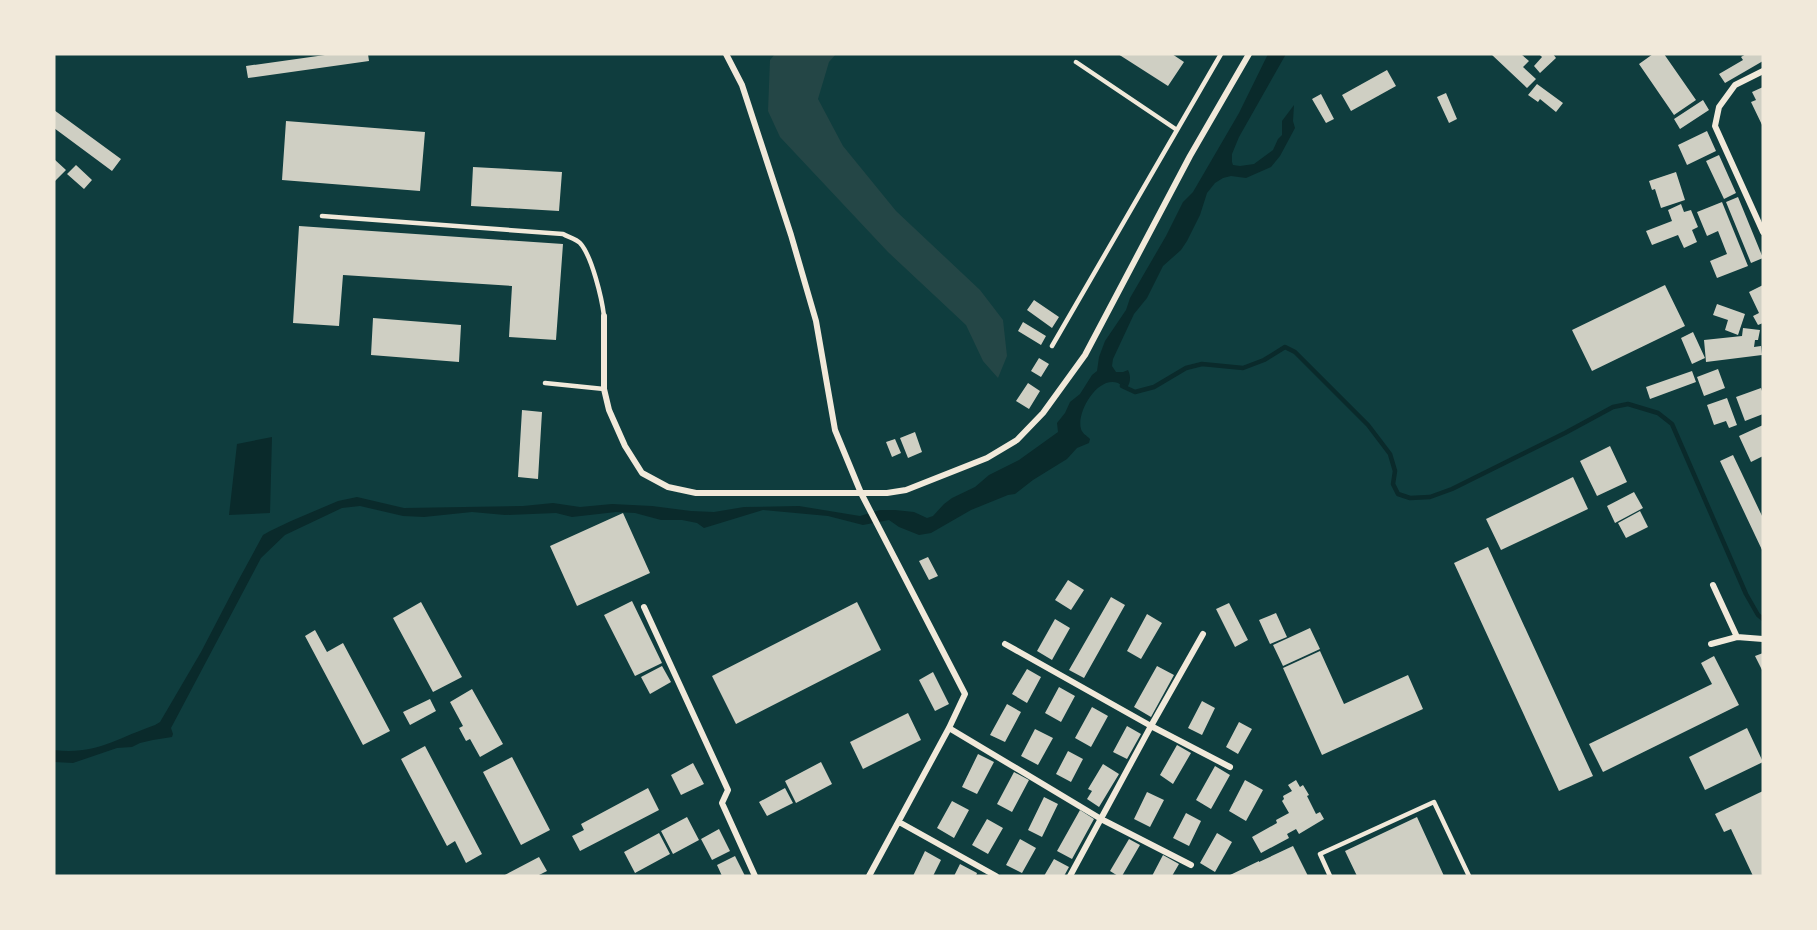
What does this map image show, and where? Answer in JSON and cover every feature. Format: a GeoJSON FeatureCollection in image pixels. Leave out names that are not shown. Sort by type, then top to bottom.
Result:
{"type":"FeatureCollection","features":[{"type":"Feature","properties":{"kind":"street"},"geometry":{"type":"LineString","coordinates":[[726,54],[742,85],[791,235],[816,321],[836,430],[861,493],[965,694],[899,822],[868,876]]}},
{"type":"Feature","properties":{"kind":"street"},"geometry":{"type":"LineString","coordinates":[[604,316],[604,390],[609,410],[625,446],[642,473],[668,487],[696,493],[887,493],[906,490],[987,458],[1017,440],[1043,413],[1085,355],[1190,156],[1249,54]]}},
{"type":"Feature","properties":{"kind":"street"},"geometry":{"type":"LineString","coordinates":[[1763,71],[1735,85],[1719,107],[1715,126],[1763,232]]}},
{"type":"Feature","properties":{"kind":"street"},"geometry":{"type":"LineString","coordinates":[[1713,585],[1737,637]]}},
{"type":"Feature","properties":{"kind":"street"},"geometry":{"type":"LineString","coordinates":[[644,607],[728,790],[722,802],[755,876]]}},
{"type":"Feature","properties":{"kind":"street"},"geometry":{"type":"LineString","coordinates":[[1070,876],[1150,726],[1203,634]]}},
{"type":"Feature","properties":{"kind":"street"},"geometry":{"type":"LineString","coordinates":[[1711,644],[1737,637],[1763,639]]}},
{"type":"Feature","properties":{"kind":"street"},"geometry":{"type":"LineString","coordinates":[[1005,645],[1150,726],[1230,767]]}},
{"type":"Feature","properties":{"kind":"street"},"geometry":{"type":"LineString","coordinates":[[949,728],[1101,819],[1191,865]]}},
{"type":"Feature","properties":{"kind":"street"},"geometry":{"type":"LineString","coordinates":[[899,822],[996,876]]}},
{"type":"Feature","properties":{"kind":"lane"},"geometry":{"type":"LineString","coordinates":[[1052,346],[1221,54]]}},
{"type":"Feature","properties":{"kind":"lane"},"geometry":{"type":"LineString","coordinates":[[1076,62],[1178,130]]}},
{"type":"Feature","properties":{"kind":"lane"},"geometry":{"type":"LineString","coordinates":[[322,216],[563,234],[579,243],[589,257],[604,316]]}},
{"type":"Feature","properties":{"kind":"lane"},"geometry":{"type":"LineString","coordinates":[[544,383],[604,390]]}},
{"type":"Feature","properties":{"kind":"lane"},"geometry":{"type":"LineString","coordinates":[[1330,876],[1320,854],[1434,802],[1468,876]]}},
{"type":"Feature","properties":{"kind":"shaded area"},"geometry":{"type":"Polygon","coordinates":[[[775,54],[836,54],[829,62],[818,99],[843,146],[896,211],[980,290],[1003,320],[1007,356],[998,378],[983,361],[966,325],[888,252],[780,137],[768,111],[770,60],[775,54]]]}},
{"type":"Feature","properties":{"kind":"shaded area"},"geometry":{"type":"Polygon","coordinates":[[[1268,54],[1286,54],[1239,137],[1232,154],[1232,162],[1233,165],[1240,166],[1254,164],[1273,150],[1282,135],[1282,121],[1294,105],[1295,128],[1280,156],[1271,167],[1246,178],[1231,176],[1223,178],[1215,183],[1207,193],[1200,215],[1187,241],[1181,250],[1163,266],[1147,298],[1134,314],[1113,359],[1112,366],[1116,372],[1128,370],[1130,379],[1128,387],[1126,389],[1118,383],[1110,382],[1096,390],[1085,405],[1080,422],[1083,433],[1090,439],[1089,443],[1077,448],[1067,459],[1015,494],[971,510],[931,533],[919,535],[889,520],[863,525],[828,516],[763,510],[704,528],[697,523],[661,520],[635,513],[616,512],[572,517],[556,513],[505,515],[472,512],[424,517],[403,516],[360,506],[342,508],[285,535],[261,558],[171,728],[172,737],[140,743],[132,747],[117,748],[73,763],[54,762],[54,750],[95,748],[160,722],[201,652],[263,535],[338,501],[357,497],[404,508],[523,506],[553,503],[580,507],[612,504],[652,506],[714,512],[744,507],[799,506],[860,516],[880,510],[895,510],[914,512],[927,518],[933,516],[952,498],[1019,460],[1058,432],[1057,423],[1070,402],[1080,394],[1097,371],[1105,341],[1126,310],[1130,298],[1183,202],[1193,192],[1239,113],[1268,54]]]}},
{"type":"Feature","properties":{"kind":"shaded area"},"geometry":{"type":"Polygon","coordinates":[[[272,437],[270,513],[229,515],[237,444],[272,437]]]}},
{"type":"Feature","properties":{"kind":"building"},"geometry":{"type":"Polygon","coordinates":[[[332,54],[368,54],[369,61],[248,78],[246,66],[332,54]]]}},
{"type":"Feature","properties":{"kind":"building"},"geometry":{"type":"Polygon","coordinates":[[[1118,54],[1172,54],[1184,62],[1168,86],[1118,54]]]}},
{"type":"Feature","properties":{"kind":"building"},"geometry":{"type":"Polygon","coordinates":[[[1491,54],[1521,54],[1529,61],[1523,67],[1536,79],[1527,88],[1491,54]]]}},
{"type":"Feature","properties":{"kind":"building"},"geometry":{"type":"Polygon","coordinates":[[[1539,54],[1553,54],[1556,58],[1540,73],[1534,66],[1542,57],[1539,54]]]}},
{"type":"Feature","properties":{"kind":"building"},"geometry":{"type":"Polygon","coordinates":[[[1653,54],[1664,54],[1696,100],[1674,115],[1639,64],[1653,54]]]}},
{"type":"Feature","properties":{"kind":"building"},"geometry":{"type":"Polygon","coordinates":[[[1746,54],[1763,54],[1763,61],[1725,83],[1719,74],[1743,60],[1741,57],[1746,54]]]}},
{"type":"Feature","properties":{"kind":"building"},"geometry":{"type":"Polygon","coordinates":[[[1387,70],[1396,86],[1351,111],[1342,95],[1387,70]]]}},
{"type":"Feature","properties":{"kind":"building"},"geometry":{"type":"Polygon","coordinates":[[[1537,84],[1563,103],[1556,112],[1540,99],[1538,102],[1528,95],[1537,84]]]}},
{"type":"Feature","properties":{"kind":"building"},"geometry":{"type":"Polygon","coordinates":[[[1763,87],[1763,127],[1751,102],[1756,100],[1752,92],[1763,87]]]}},
{"type":"Feature","properties":{"kind":"building"},"geometry":{"type":"Polygon","coordinates":[[[1446,93],[1457,119],[1449,123],[1437,97],[1446,93]]]}},
{"type":"Feature","properties":{"kind":"building"},"geometry":{"type":"Polygon","coordinates":[[[1321,94],[1334,119],[1326,123],[1312,99],[1321,94]]]}},
{"type":"Feature","properties":{"kind":"building"},"geometry":{"type":"Polygon","coordinates":[[[1703,100],[1709,110],[1680,129],[1674,119],[1703,100]]]}},
{"type":"Feature","properties":{"kind":"building"},"geometry":{"type":"Polygon","coordinates":[[[54,110],[121,159],[112,171],[54,128],[54,110]]]}},
{"type":"Feature","properties":{"kind":"building"},"geometry":{"type":"Polygon","coordinates":[[[286,121],[425,132],[420,191],[282,180],[286,121]]]}},
{"type":"Feature","properties":{"kind":"building"},"geometry":{"type":"Polygon","coordinates":[[[1707,131],[1716,151],[1687,165],[1678,145],[1707,131]]]}},
{"type":"Feature","properties":{"kind":"building"},"geometry":{"type":"Polygon","coordinates":[[[1719,155],[1736,193],[1724,199],[1706,161],[1719,155]]]}},
{"type":"Feature","properties":{"kind":"building"},"geometry":{"type":"Polygon","coordinates":[[[54,159],[66,170],[54,182],[54,159]]]}},
{"type":"Feature","properties":{"kind":"building"},"geometry":{"type":"Polygon","coordinates":[[[76,165],[92,180],[84,189],[67,174],[76,165]]]}},
{"type":"Feature","properties":{"kind":"building"},"geometry":{"type":"Polygon","coordinates":[[[473,167],[562,172],[559,211],[471,206],[473,167]]]}},
{"type":"Feature","properties":{"kind":"building"},"geometry":{"type":"Polygon","coordinates":[[[1676,172],[1685,200],[1661,208],[1655,189],[1652,190],[1649,181],[1676,172]]]}},
{"type":"Feature","properties":{"kind":"building"},"geometry":{"type":"Polygon","coordinates":[[[1738,197],[1763,258],[1751,263],[1726,202],[1738,197]]]}},
{"type":"Feature","properties":{"kind":"building"},"geometry":{"type":"Polygon","coordinates":[[[1722,202],[1748,266],[1717,278],[1710,261],[1727,254],[1718,231],[1707,236],[1697,212],[1722,202]]]}},
{"type":"Feature","properties":{"kind":"building"},"geometry":{"type":"Polygon","coordinates":[[[1681,204],[1684,212],[1691,210],[1698,227],[1692,230],[1697,242],[1684,248],[1678,235],[1652,245],[1646,231],[1672,221],[1668,210],[1681,204]]]}},
{"type":"Feature","properties":{"kind":"building"},"geometry":{"type":"Polygon","coordinates":[[[299,226],[563,244],[556,340],[509,337],[512,286],[343,275],[339,326],[293,323],[299,226]]]}},
{"type":"Feature","properties":{"kind":"building"},"geometry":{"type":"Polygon","coordinates":[[[1665,285],[1685,326],[1592,371],[1572,330],[1665,285]]]}},
{"type":"Feature","properties":{"kind":"building"},"geometry":{"type":"Polygon","coordinates":[[[1763,285],[1763,323],[1758,325],[1753,316],[1759,313],[1749,292],[1763,285]]]}},
{"type":"Feature","properties":{"kind":"building"},"geometry":{"type":"Polygon","coordinates":[[[1034,300],[1059,317],[1052,328],[1027,310],[1034,300]]]}},
{"type":"Feature","properties":{"kind":"building"},"geometry":{"type":"Polygon","coordinates":[[[1717,304],[1745,314],[1738,335],[1725,330],[1728,320],[1713,315],[1717,304]]]}},
{"type":"Feature","properties":{"kind":"building"},"geometry":{"type":"Polygon","coordinates":[[[373,318],[461,325],[459,362],[371,355],[373,318]]]}},
{"type":"Feature","properties":{"kind":"building"},"geometry":{"type":"Polygon","coordinates":[[[1023,322],[1046,336],[1041,345],[1018,331],[1023,322]]]}},
{"type":"Feature","properties":{"kind":"building"},"geometry":{"type":"Polygon","coordinates":[[[1743,328],[1760,330],[1754,347],[1761,346],[1762,355],[1706,362],[1704,340],[1742,336],[1743,328]]]}},
{"type":"Feature","properties":{"kind":"building"},"geometry":{"type":"Polygon","coordinates":[[[1693,332],[1705,358],[1692,364],[1681,338],[1693,332]]]}},
{"type":"Feature","properties":{"kind":"building"},"geometry":{"type":"Polygon","coordinates":[[[1039,358],[1049,364],[1041,377],[1031,371],[1039,358]]]}},
{"type":"Feature","properties":{"kind":"building"},"geometry":{"type":"Polygon","coordinates":[[[1718,369],[1725,388],[1704,396],[1697,377],[1718,369]]]}},
{"type":"Feature","properties":{"kind":"building"},"geometry":{"type":"Polygon","coordinates":[[[1692,371],[1696,382],[1650,399],[1646,387],[1692,371]]]}},
{"type":"Feature","properties":{"kind":"building"},"geometry":{"type":"Polygon","coordinates":[[[1028,383],[1040,391],[1029,409],[1016,401],[1028,383]]]}},
{"type":"Feature","properties":{"kind":"building"},"geometry":{"type":"Polygon","coordinates":[[[1761,388],[1763,414],[1745,421],[1736,397],[1761,388]]]}},
{"type":"Feature","properties":{"kind":"building"},"geometry":{"type":"Polygon","coordinates":[[[1727,398],[1737,425],[1729,428],[1726,421],[1714,425],[1707,405],[1727,398]]]}},
{"type":"Feature","properties":{"kind":"building"},"geometry":{"type":"Polygon","coordinates":[[[522,410],[542,412],[538,479],[518,477],[522,410]]]}},
{"type":"Feature","properties":{"kind":"building"},"geometry":{"type":"Polygon","coordinates":[[[1763,425],[1763,456],[1751,462],[1739,436],[1763,425]]]}},
{"type":"Feature","properties":{"kind":"building"},"geometry":{"type":"Polygon","coordinates":[[[915,432],[922,452],[908,458],[900,438],[915,432]]]}},
{"type":"Feature","properties":{"kind":"building"},"geometry":{"type":"Polygon","coordinates":[[[895,439],[901,453],[892,457],[886,442],[895,439]]]}},
{"type":"Feature","properties":{"kind":"building"},"geometry":{"type":"Polygon","coordinates":[[[1610,446],[1627,482],[1597,496],[1580,461],[1610,446]]]}},
{"type":"Feature","properties":{"kind":"building"},"geometry":{"type":"Polygon","coordinates":[[[1733,455],[1763,518],[1763,552],[1720,461],[1733,455]]]}},
{"type":"Feature","properties":{"kind":"building"},"geometry":{"type":"Polygon","coordinates":[[[1573,477],[1588,509],[1501,550],[1486,519],[1573,477]]]}},
{"type":"Feature","properties":{"kind":"building"},"geometry":{"type":"Polygon","coordinates":[[[1634,492],[1643,508],[1615,523],[1607,506],[1634,492]]]}},
{"type":"Feature","properties":{"kind":"building"},"geometry":{"type":"Polygon","coordinates":[[[1640,511],[1648,527],[1626,538],[1618,523],[1640,511]]]}},
{"type":"Feature","properties":{"kind":"building"},"geometry":{"type":"Polygon","coordinates":[[[623,513],[650,573],[577,606],[550,546],[623,513]]]}},
{"type":"Feature","properties":{"kind":"building"},"geometry":{"type":"Polygon","coordinates":[[[1488,547],[1593,776],[1559,791],[1454,563],[1488,547]]]}},
{"type":"Feature","properties":{"kind":"building"},"geometry":{"type":"Polygon","coordinates":[[[928,557],[938,576],[929,580],[919,561],[928,557]]]}},
{"type":"Feature","properties":{"kind":"building"},"geometry":{"type":"Polygon","coordinates":[[[1068,580],[1084,590],[1071,610],[1055,600],[1068,580]]]}},
{"type":"Feature","properties":{"kind":"building"},"geometry":{"type":"Polygon","coordinates":[[[1111,597],[1125,605],[1084,678],[1069,670],[1111,597]]]}},
{"type":"Feature","properties":{"kind":"building"},"geometry":{"type":"Polygon","coordinates":[[[632,601],[662,663],[635,676],[604,615],[632,601]]]}},
{"type":"Feature","properties":{"kind":"building"},"geometry":{"type":"Polygon","coordinates":[[[421,602],[462,677],[433,692],[393,618],[421,602]]]}},
{"type":"Feature","properties":{"kind":"building"},"geometry":{"type":"Polygon","coordinates":[[[857,602],[881,650],[736,724],[712,676],[857,602]]]}},
{"type":"Feature","properties":{"kind":"building"},"geometry":{"type":"Polygon","coordinates":[[[1229,603],[1248,640],[1235,647],[1216,609],[1229,603]]]}},
{"type":"Feature","properties":{"kind":"building"},"geometry":{"type":"Polygon","coordinates":[[[1276,613],[1287,637],[1270,644],[1259,620],[1276,613]]]}},
{"type":"Feature","properties":{"kind":"building"},"geometry":{"type":"Polygon","coordinates":[[[1147,614],[1162,623],[1141,659],[1127,651],[1147,614]]]}},
{"type":"Feature","properties":{"kind":"building"},"geometry":{"type":"Polygon","coordinates":[[[1055,619],[1070,628],[1052,660],[1037,651],[1055,619]]]}},
{"type":"Feature","properties":{"kind":"building"},"geometry":{"type":"Polygon","coordinates":[[[1310,628],[1320,649],[1283,666],[1273,645],[1310,628]]]}},
{"type":"Feature","properties":{"kind":"building"},"geometry":{"type":"Polygon","coordinates":[[[315,630],[327,652],[343,643],[390,731],[363,745],[305,636],[315,630]]]}},
{"type":"Feature","properties":{"kind":"building"},"geometry":{"type":"Polygon","coordinates":[[[1320,651],[1344,704],[1408,675],[1423,709],[1322,755],[1283,668],[1320,651]]]}},
{"type":"Feature","properties":{"kind":"building"},"geometry":{"type":"Polygon","coordinates":[[[1763,653],[1763,672],[1755,656],[1763,653]]]}},
{"type":"Feature","properties":{"kind":"building"},"geometry":{"type":"Polygon","coordinates":[[[1714,656],[1739,705],[1603,772],[1589,744],[1712,684],[1701,663],[1714,656]]]}},
{"type":"Feature","properties":{"kind":"building"},"geometry":{"type":"Polygon","coordinates":[[[662,666],[671,682],[650,694],[641,677],[662,666]]]}},
{"type":"Feature","properties":{"kind":"building"},"geometry":{"type":"Polygon","coordinates":[[[1157,666],[1174,675],[1151,717],[1134,707],[1157,666]]]}},
{"type":"Feature","properties":{"kind":"building"},"geometry":{"type":"Polygon","coordinates":[[[1027,669],[1041,677],[1027,703],[1012,694],[1027,669]]]}},
{"type":"Feature","properties":{"kind":"building"},"geometry":{"type":"Polygon","coordinates":[[[933,672],[949,704],[935,711],[919,680],[933,672]]]}},
{"type":"Feature","properties":{"kind":"building"},"geometry":{"type":"Polygon","coordinates":[[[1059,687],[1075,696],[1061,722],[1045,713],[1059,687]]]}},
{"type":"Feature","properties":{"kind":"building"},"geometry":{"type":"Polygon","coordinates":[[[472,689],[503,744],[480,757],[470,739],[466,741],[459,728],[463,726],[450,702],[472,689]]]}},
{"type":"Feature","properties":{"kind":"building"},"geometry":{"type":"Polygon","coordinates":[[[430,699],[436,711],[410,725],[403,712],[430,699]]]}},
{"type":"Feature","properties":{"kind":"building"},"geometry":{"type":"Polygon","coordinates":[[[1202,701],[1215,708],[1202,735],[1188,728],[1202,701]]]}},
{"type":"Feature","properties":{"kind":"building"},"geometry":{"type":"Polygon","coordinates":[[[1007,704],[1021,712],[1005,742],[990,735],[1007,704]]]}},
{"type":"Feature","properties":{"kind":"building"},"geometry":{"type":"Polygon","coordinates":[[[1092,707],[1108,716],[1091,747],[1075,738],[1092,707]]]}},
{"type":"Feature","properties":{"kind":"building"},"geometry":{"type":"Polygon","coordinates":[[[908,713],[921,740],[863,769],[850,742],[908,713]]]}},
{"type":"Feature","properties":{"kind":"building"},"geometry":{"type":"Polygon","coordinates":[[[1239,722],[1252,729],[1238,754],[1226,747],[1239,722]]]}},
{"type":"Feature","properties":{"kind":"building"},"geometry":{"type":"Polygon","coordinates":[[[1127,726],[1141,734],[1127,759],[1113,752],[1127,726]]]}},
{"type":"Feature","properties":{"kind":"building"},"geometry":{"type":"Polygon","coordinates":[[[1747,728],[1763,762],[1705,790],[1689,757],[1747,728]]]}},
{"type":"Feature","properties":{"kind":"building"},"geometry":{"type":"Polygon","coordinates":[[[1035,729],[1053,738],[1038,765],[1021,756],[1035,729]]]}},
{"type":"Feature","properties":{"kind":"building"},"geometry":{"type":"Polygon","coordinates":[[[1177,745],[1191,753],[1173,784],[1160,775],[1177,745]]]}},
{"type":"Feature","properties":{"kind":"building"},"geometry":{"type":"Polygon","coordinates":[[[425,746],[482,854],[466,863],[455,841],[447,846],[401,759],[425,746]]]}},
{"type":"Feature","properties":{"kind":"building"},"geometry":{"type":"Polygon","coordinates":[[[1068,751],[1083,759],[1071,782],[1056,774],[1068,751]]]}},
{"type":"Feature","properties":{"kind":"building"},"geometry":{"type":"Polygon","coordinates":[[[978,754],[994,762],[977,794],[962,787],[978,754]]]}},
{"type":"Feature","properties":{"kind":"building"},"geometry":{"type":"Polygon","coordinates":[[[512,757],[550,830],[521,845],[483,772],[512,757]]]}},
{"type":"Feature","properties":{"kind":"building"},"geometry":{"type":"Polygon","coordinates":[[[821,762],[832,784],[796,803],[785,781],[821,762]]]}},
{"type":"Feature","properties":{"kind":"building"},"geometry":{"type":"Polygon","coordinates":[[[693,763],[704,784],[681,795],[671,775],[693,763]]]}},
{"type":"Feature","properties":{"kind":"building"},"geometry":{"type":"Polygon","coordinates":[[[1103,764],[1119,774],[1099,807],[1087,799],[1092,791],[1088,789],[1103,764]]]}},
{"type":"Feature","properties":{"kind":"building"},"geometry":{"type":"Polygon","coordinates":[[[1215,766],[1230,775],[1211,809],[1196,800],[1215,766]]]}},
{"type":"Feature","properties":{"kind":"building"},"geometry":{"type":"Polygon","coordinates":[[[1014,772],[1029,780],[1012,812],[997,804],[1014,772]]]}},
{"type":"Feature","properties":{"kind":"building"},"geometry":{"type":"Polygon","coordinates":[[[1245,780],[1263,790],[1246,821],[1229,811],[1245,780]]]}},
{"type":"Feature","properties":{"kind":"building"},"geometry":{"type":"Polygon","coordinates":[[[1296,780],[1300,787],[1303,785],[1309,795],[1307,796],[1316,814],[1320,812],[1324,819],[1299,834],[1296,829],[1287,834],[1289,838],[1261,853],[1252,837],[1277,823],[1276,820],[1289,813],[1282,801],[1283,796],[1292,791],[1288,785],[1296,780]]]}},
{"type":"Feature","properties":{"kind":"building"},"geometry":{"type":"Polygon","coordinates":[[[648,788],[659,810],[580,851],[572,836],[584,830],[581,824],[648,788]]]}},
{"type":"Feature","properties":{"kind":"building"},"geometry":{"type":"Polygon","coordinates":[[[785,788],[793,803],[767,816],[759,802],[785,788]]]}},
{"type":"Feature","properties":{"kind":"building"},"geometry":{"type":"Polygon","coordinates":[[[1763,791],[1763,876],[1753,876],[1731,829],[1724,832],[1715,814],[1763,791]]]}},
{"type":"Feature","properties":{"kind":"building"},"geometry":{"type":"Polygon","coordinates":[[[1147,792],[1164,800],[1150,827],[1134,819],[1147,792]]]}},
{"type":"Feature","properties":{"kind":"building"},"geometry":{"type":"Polygon","coordinates":[[[1044,797],[1058,804],[1042,837],[1028,830],[1044,797]]]}},
{"type":"Feature","properties":{"kind":"building"},"geometry":{"type":"Polygon","coordinates":[[[952,801],[969,810],[954,838],[937,828],[952,801]]]}},
{"type":"Feature","properties":{"kind":"building"},"geometry":{"type":"Polygon","coordinates":[[[1080,810],[1094,819],[1072,859],[1057,851],[1080,810]]]}},
{"type":"Feature","properties":{"kind":"building"},"geometry":{"type":"Polygon","coordinates":[[[1186,813],[1201,821],[1189,846],[1173,838],[1186,813]]]}},
{"type":"Feature","properties":{"kind":"building"},"geometry":{"type":"Polygon","coordinates":[[[687,817],[699,840],[673,854],[661,831],[687,817]]]}},
{"type":"Feature","properties":{"kind":"building"},"geometry":{"type":"Polygon","coordinates":[[[1417,817],[1444,876],[1357,876],[1345,851],[1417,817]]]}},
{"type":"Feature","properties":{"kind":"building"},"geometry":{"type":"Polygon","coordinates":[[[987,819],[1003,828],[988,854],[972,845],[987,819]]]}},
{"type":"Feature","properties":{"kind":"building"},"geometry":{"type":"Polygon","coordinates":[[[719,829],[730,851],[712,860],[701,839],[719,829]]]}},
{"type":"Feature","properties":{"kind":"building"},"geometry":{"type":"Polygon","coordinates":[[[659,833],[670,854],[635,873],[624,852],[659,833]]]}},
{"type":"Feature","properties":{"kind":"building"},"geometry":{"type":"Polygon","coordinates":[[[1217,833],[1232,842],[1215,872],[1200,863],[1217,833]]]}},
{"type":"Feature","properties":{"kind":"building"},"geometry":{"type":"Polygon","coordinates":[[[1020,839],[1036,848],[1022,873],[1006,865],[1020,839]]]}},
{"type":"Feature","properties":{"kind":"building"},"geometry":{"type":"Polygon","coordinates":[[[1129,839],[1140,845],[1122,876],[1118,876],[1110,871],[1129,839]]]}},
{"type":"Feature","properties":{"kind":"building"},"geometry":{"type":"Polygon","coordinates":[[[1293,846],[1308,876],[1228,876],[1259,861],[1293,846]]]}},
{"type":"Feature","properties":{"kind":"building"},"geometry":{"type":"Polygon","coordinates":[[[925,851],[941,860],[933,876],[913,876],[925,851]]]}},
{"type":"Feature","properties":{"kind":"building"},"geometry":{"type":"Polygon","coordinates":[[[1163,855],[1179,864],[1172,876],[1152,876],[1163,855]]]}},
{"type":"Feature","properties":{"kind":"building"},"geometry":{"type":"Polygon","coordinates":[[[735,856],[745,876],[722,876],[717,865],[735,856]]]}},
{"type":"Feature","properties":{"kind":"building"},"geometry":{"type":"Polygon","coordinates":[[[539,857],[547,871],[537,876],[503,876],[539,857]]]}},
{"type":"Feature","properties":{"kind":"building"},"geometry":{"type":"Polygon","coordinates":[[[1054,859],[1069,867],[1064,876],[1044,876],[1054,859]]]}},
{"type":"Feature","properties":{"kind":"building"},"geometry":{"type":"Polygon","coordinates":[[[960,864],[977,873],[976,876],[954,876],[960,864]]]}},
{"type":"Feature","properties":{"kind":"waterway"},"geometry":{"type":"LineString","coordinates":[[1122,386],[1135,392],[1154,387],[1186,368],[1202,364],[1243,368],[1264,360],[1285,347],[1295,352],[1368,425],[1390,454],[1395,471],[1393,484],[1398,494],[1410,498],[1430,497],[1452,489],[1613,407],[1628,404],[1658,413],[1672,424],[1746,594],[1758,615],[1763,619]]}}]}
